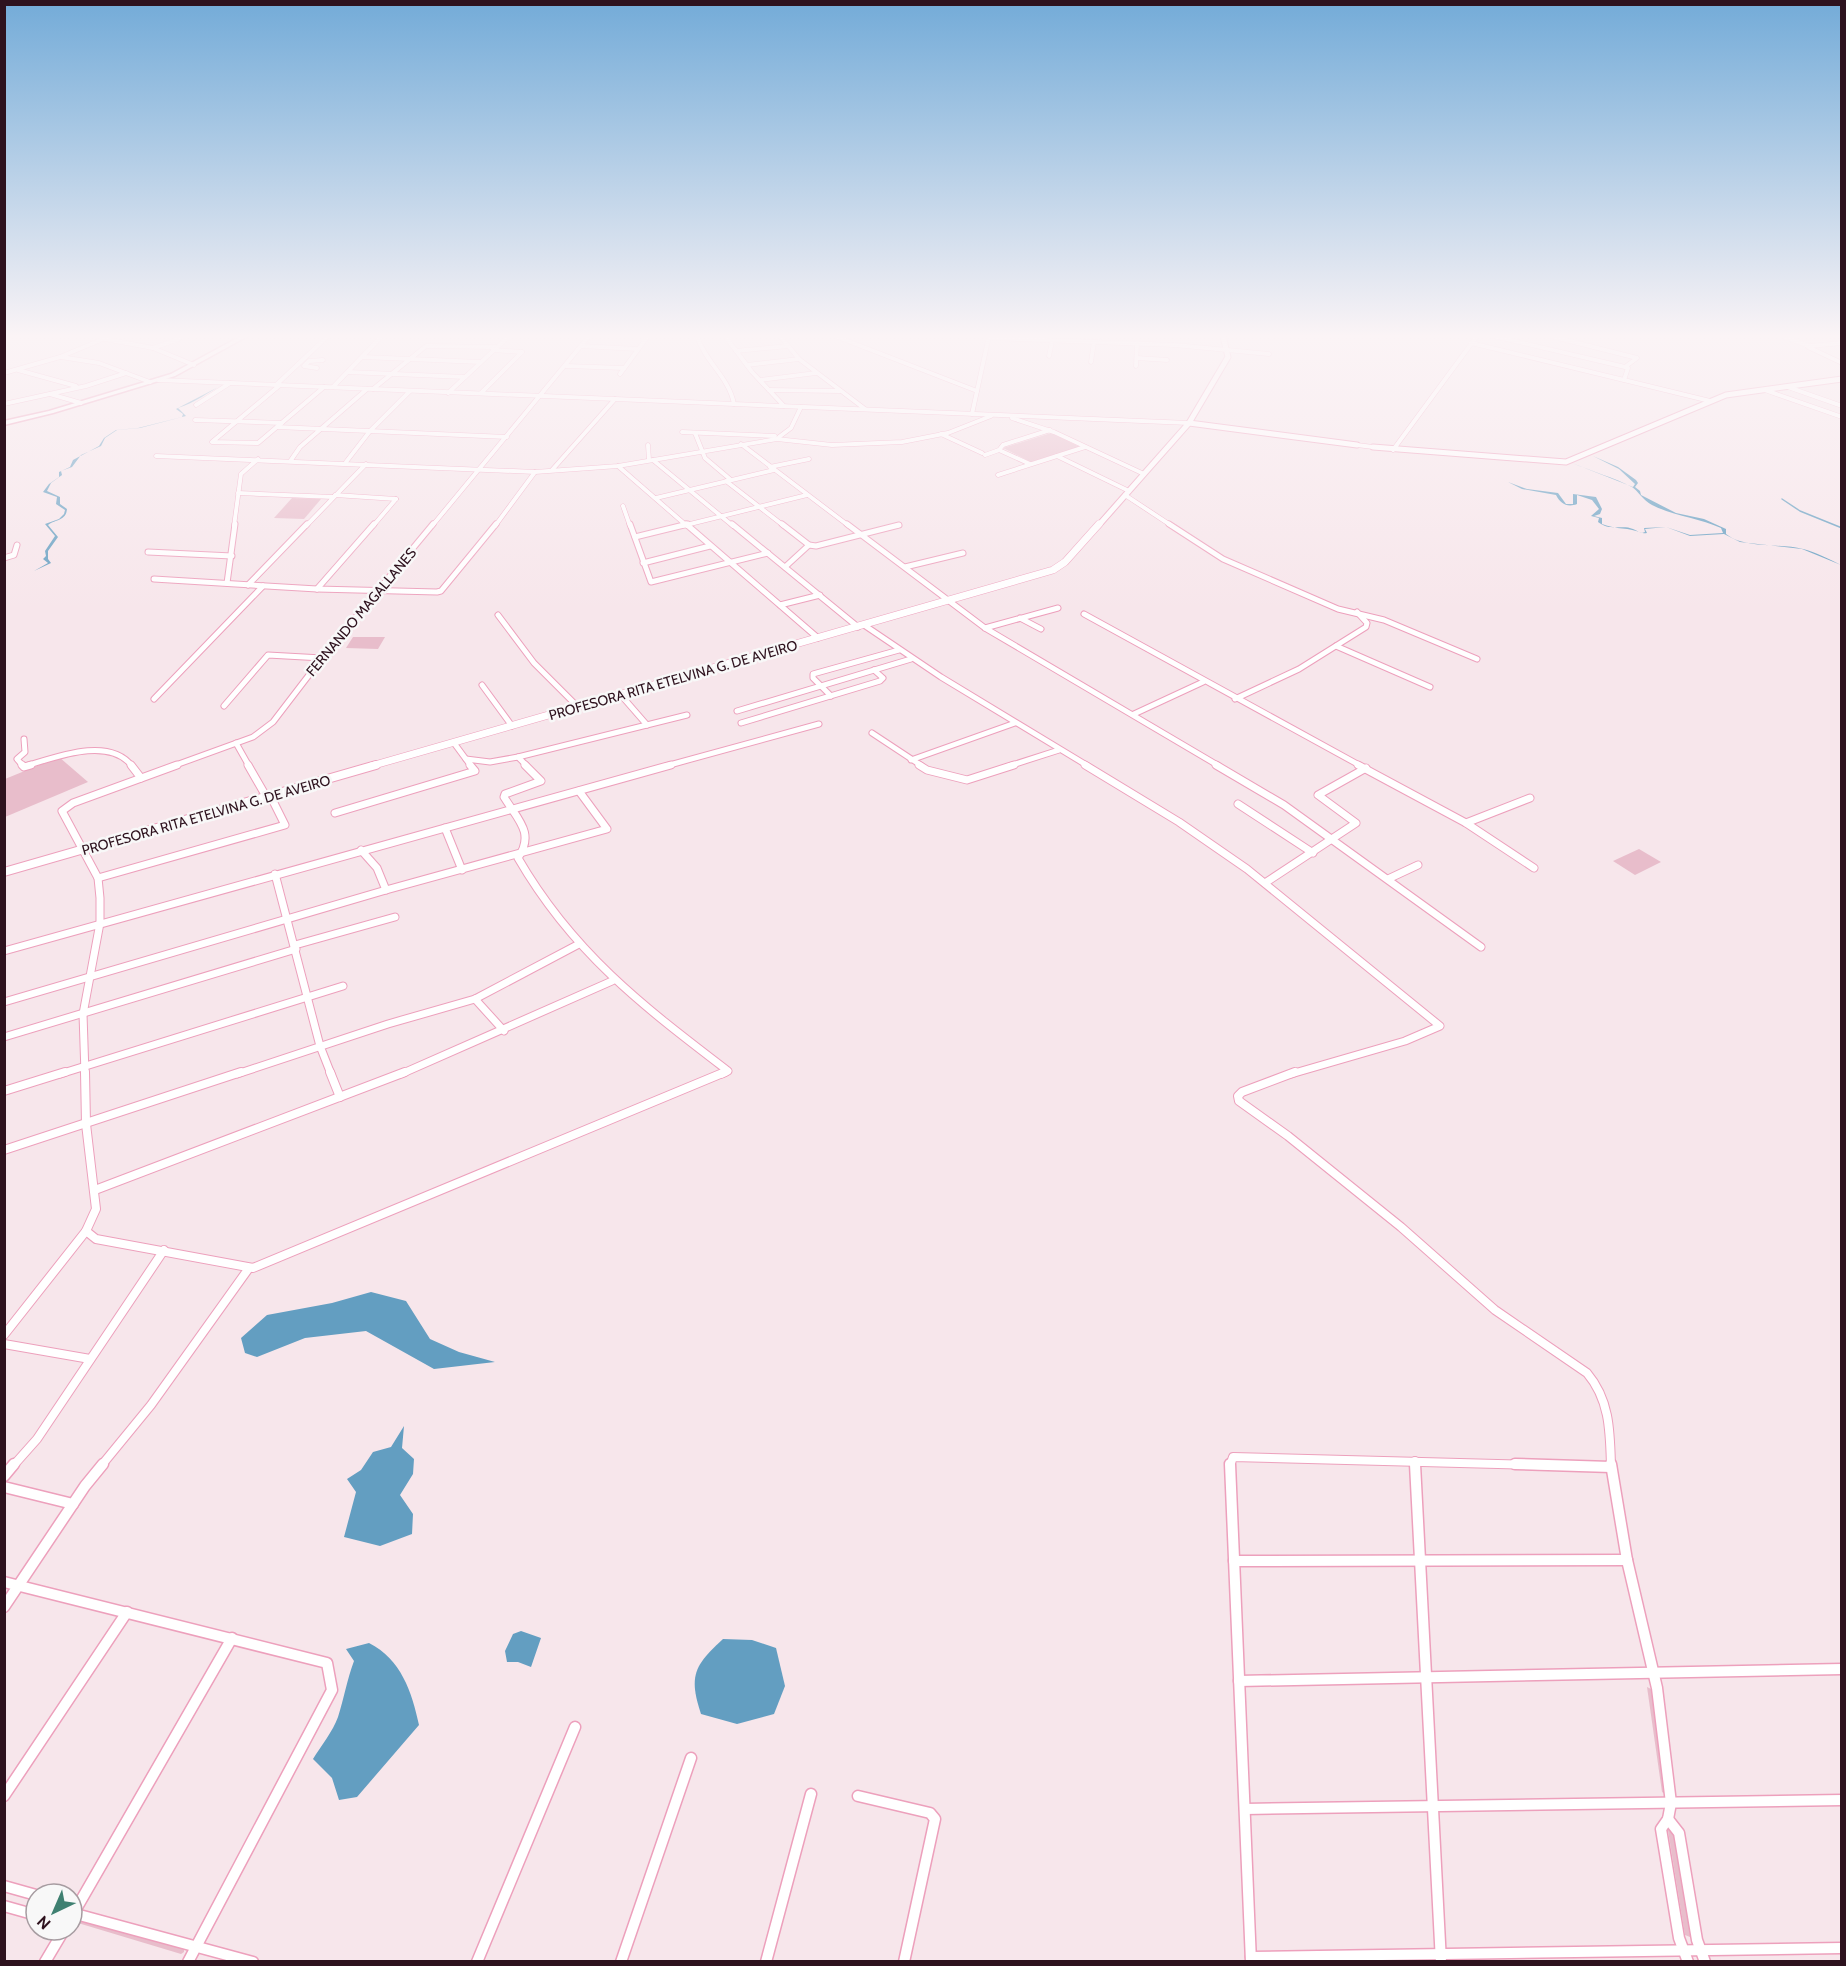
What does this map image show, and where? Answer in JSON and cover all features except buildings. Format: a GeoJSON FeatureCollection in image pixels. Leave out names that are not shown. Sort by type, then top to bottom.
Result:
{"type":"FeatureCollection","features":[{"type":"Feature","properties":{"kind":"street"},"geometry":{"type":"LineString","coordinates":[[228,428],[212,442],[256,444],[276,428]]}},
{"type":"Feature","properties":{"kind":"street"},"geometry":{"type":"LineString","coordinates":[[294,428],[507,437]]}},
{"type":"Feature","properties":{"kind":"street"},"geometry":{"type":"LineString","coordinates":[[346,462],[373,428]]}},
{"type":"Feature","properties":{"kind":"street","name":"FERNANDO MAGALLANES"},"geometry":{"type":"LineString","coordinates":[[84,850],[62,811],[73,803],[253,737],[273,722],[322,658],[514,428]]}},
{"type":"Feature","properties":{"kind":"street"},"geometry":{"type":"LineString","coordinates":[[552,470],[589,428]]}},
{"type":"Feature","properties":{"kind":"street"},"geometry":{"type":"LineString","coordinates":[[156,456],[346,462],[535,472],[618,466],[781,438],[791,428]]}},
{"type":"Feature","properties":{"kind":"street"},"geometry":{"type":"LineString","coordinates":[[682,432],[781,438],[801,444],[845,445],[912,440],[958,428]]}},
{"type":"Feature","properties":{"kind":"street"},"geometry":{"type":"LineString","coordinates":[[1043,428],[1144,474]]}},
{"type":"Feature","properties":{"kind":"street","name":"PROFESORA RITA ETELVINA G. DE AVEIRO"},"geometry":{"type":"LineString","coordinates":[[4,872],[949,601],[1058,567],[1185,428]]}},
{"type":"Feature","properties":{"kind":"street"},"geometry":{"type":"LineString","coordinates":[[1225,428],[1393,450],[1569,461],[1647,428]]}},
{"type":"Feature","properties":{"kind":"street"},"geometry":{"type":"LineString","coordinates":[[1393,450],[1409,428]]}},
{"type":"Feature","properties":{"kind":"street"},"geometry":{"type":"LineString","coordinates":[[291,460],[300,447],[323,429]]}},
{"type":"Feature","properties":{"kind":"street"},"geometry":{"type":"LineString","coordinates":[[941,434],[983,454],[1050,430]]}},
{"type":"Feature","properties":{"kind":"street"},"geometry":{"type":"LineString","coordinates":[[695,433],[700,451],[729,480],[759,507],[809,545],[816,546],[900,525]]}},
{"type":"Feature","properties":{"kind":"street"},"geometry":{"type":"LineString","coordinates":[[741,444],[985,628],[1134,714],[1284,805],[1481,947]]}},
{"type":"Feature","properties":{"kind":"street"},"geometry":{"type":"LineString","coordinates":[[648,445],[651,460],[692,490],[819,595],[861,626],[911,659],[1180,823],[1265,883],[1440,1026],[1405,1041],[1312,1066],[1242,1092],[1238,1096],[1239,1101],[1288,1136],[1393,1220],[1495,1310],[1587,1373],[1603,1397],[1609,1419],[1611,1467],[1627,1560],[1654,1672],[1671,1803],[1668,1819],[1661,1829],[1679,1938],[1686,1957]]}},
{"type":"Feature","properties":{"kind":"street"},"geometry":{"type":"LineString","coordinates":[[998,475],[1085,447]]}},
{"type":"Feature","properties":{"kind":"street"},"geometry":{"type":"LineString","coordinates":[[999,450],[1030,464]]}},
{"type":"Feature","properties":{"kind":"street"},"geometry":{"type":"LineString","coordinates":[[1057,456],[1127,493],[1223,559],[1320,601],[1384,620],[1477,660]]}},
{"type":"Feature","properties":{"kind":"street"},"geometry":{"type":"LineString","coordinates":[[227,583],[241,474],[258,459]]}},
{"type":"Feature","properties":{"kind":"street"},"geometry":{"type":"LineString","coordinates":[[656,498],[809,459]]}},
{"type":"Feature","properties":{"kind":"street"},"geometry":{"type":"LineString","coordinates":[[249,585],[366,464]]}},
{"type":"Feature","properties":{"kind":"street"},"geometry":{"type":"LineString","coordinates":[[618,466],[818,638]]}},
{"type":"Feature","properties":{"kind":"street"},"geometry":{"type":"LineString","coordinates":[[154,579],[426,594],[441,591],[476,551],[535,472]]}},
{"type":"Feature","properties":{"kind":"street"},"geometry":{"type":"LineString","coordinates":[[238,493],[396,499],[317,589]]}},
{"type":"Feature","properties":{"kind":"street"},"geometry":{"type":"LineString","coordinates":[[634,537],[807,495]]}},
{"type":"Feature","properties":{"kind":"street"},"geometry":{"type":"LineString","coordinates":[[623,506],[653,583],[768,553]]}},
{"type":"Feature","properties":{"kind":"street"},"geometry":{"type":"LineString","coordinates":[[4,558],[14,555],[17,545]]}},
{"type":"Feature","properties":{"kind":"street"},"geometry":{"type":"LineString","coordinates":[[785,567],[809,545]]}},
{"type":"Feature","properties":{"kind":"street"},"geometry":{"type":"LineString","coordinates":[[643,562],[710,546]]}},
{"type":"Feature","properties":{"kind":"street"},"geometry":{"type":"LineString","coordinates":[[148,552],[232,556]]}},
{"type":"Feature","properties":{"kind":"street"},"geometry":{"type":"LineString","coordinates":[[905,567],[963,553]]}},
{"type":"Feature","properties":{"kind":"street"},"geometry":{"type":"LineString","coordinates":[[154,699],[263,586]]}},
{"type":"Feature","properties":{"kind":"street"},"geometry":{"type":"LineString","coordinates":[[780,605],[819,595]]}},
{"type":"Feature","properties":{"kind":"street"},"geometry":{"type":"LineString","coordinates":[[985,628],[1058,608]]}},
{"type":"Feature","properties":{"kind":"street"},"geometry":{"type":"LineString","coordinates":[[1235,699],[1299,669],[1366,627],[1365,619],[1357,612]]}},
{"type":"Feature","properties":{"kind":"street"},"geometry":{"type":"LineString","coordinates":[[1084,614],[1203,682],[1466,823],[1534,868]]}},
{"type":"Feature","properties":{"kind":"street"},"geometry":{"type":"LineString","coordinates":[[498,615],[518,643],[556,687],[577,706]]}},
{"type":"Feature","properties":{"kind":"street"},"geometry":{"type":"LineString","coordinates":[[1020,618],[1041,629]]}},
{"type":"Feature","properties":{"kind":"street"},"geometry":{"type":"LineString","coordinates":[[1336,646],[1430,687]]}},
{"type":"Feature","properties":{"kind":"street"},"geometry":{"type":"LineString","coordinates":[[831,696],[812,677],[813,674],[899,650]]}},
{"type":"Feature","properties":{"kind":"street"},"geometry":{"type":"LineString","coordinates":[[224,706],[268,655],[322,658]]}},
{"type":"Feature","properties":{"kind":"street"},"geometry":{"type":"LineString","coordinates":[[737,711],[911,659]]}},
{"type":"Feature","properties":{"kind":"street"},"geometry":{"type":"LineString","coordinates":[[741,723],[880,681],[883,678],[874,670]]}},
{"type":"Feature","properties":{"kind":"street"},"geometry":{"type":"LineString","coordinates":[[1134,714],[1203,682]]}},
{"type":"Feature","properties":{"kind":"street"},"geometry":{"type":"LineString","coordinates":[[482,684],[512,726]]}},
{"type":"Feature","properties":{"kind":"street"},"geometry":{"type":"LineString","coordinates":[[620,694],[647,725]]}},
{"type":"Feature","properties":{"kind":"street"},"geometry":{"type":"LineString","coordinates":[[466,759],[490,762],[519,757],[687,715]]}},
{"type":"Feature","properties":{"kind":"street"},"geometry":{"type":"LineString","coordinates":[[911,760],[1015,723]]}},
{"type":"Feature","properties":{"kind":"street"},"geometry":{"type":"LineString","coordinates":[[4,951],[819,724]]}},
{"type":"Feature","properties":{"kind":"street"},"geometry":{"type":"LineString","coordinates":[[872,733],[927,770],[955,778],[974,780],[1059,750]]}},
{"type":"Feature","properties":{"kind":"street"},"geometry":{"type":"LineString","coordinates":[[24,739],[25,752],[17,759],[24,767],[70,752],[110,752],[122,754],[141,778]]}},
{"type":"Feature","properties":{"kind":"street"},"geometry":{"type":"LineString","coordinates":[[98,878],[285,825],[236,743]]}},
{"type":"Feature","properties":{"kind":"street"},"geometry":{"type":"LineString","coordinates":[[335,813],[475,771],[454,743]]}},
{"type":"Feature","properties":{"kind":"street"},"geometry":{"type":"LineString","coordinates":[[4,1607],[73,1504],[151,1405],[249,1268],[728,1071],[612,981],[579,945],[550,908],[520,862],[519,855],[527,841],[505,794],[541,781],[519,757]]}},
{"type":"Feature","properties":{"kind":"street"},"geometry":{"type":"LineString","coordinates":[[1265,883],[1314,853],[1356,823],[1318,795],[1366,768]]}},
{"type":"Feature","properties":{"kind":"street"},"geometry":{"type":"LineString","coordinates":[[4,1002],[386,890],[607,829],[579,791]]}},
{"type":"Feature","properties":{"kind":"street"},"geometry":{"type":"LineString","coordinates":[[1466,823],[1530,798]]}},
{"type":"Feature","properties":{"kind":"street"},"geometry":{"type":"LineString","coordinates":[[1238,804],[1314,853]]}},
{"type":"Feature","properties":{"kind":"street"},"geometry":{"type":"LineString","coordinates":[[445,828],[462,870]]}},
{"type":"Feature","properties":{"kind":"street"},"geometry":{"type":"LineString","coordinates":[[4,1335],[86,1231],[96,1209],[82,1067],[83,1014],[100,923],[98,878],[84,850]]}},
{"type":"Feature","properties":{"kind":"street"},"geometry":{"type":"LineString","coordinates":[[361,850],[370,856],[380,870],[386,890]]}},
{"type":"Feature","properties":{"kind":"street"},"geometry":{"type":"LineString","coordinates":[[1388,879],[1418,865]]}},
{"type":"Feature","properties":{"kind":"street"},"geometry":{"type":"LineString","coordinates":[[275,874],[296,947],[320,1046],[340,1097]]}},
{"type":"Feature","properties":{"kind":"street"},"geometry":{"type":"LineString","coordinates":[[4,1037],[395,917]]}},
{"type":"Feature","properties":{"kind":"street"},"geometry":{"type":"LineString","coordinates":[[4,1150],[320,1046],[475,999],[550,957],[579,945]]}},
{"type":"Feature","properties":{"kind":"street"},"geometry":{"type":"LineString","coordinates":[[95,1190],[434,1061],[612,981]]}},
{"type":"Feature","properties":{"kind":"street"},"geometry":{"type":"LineString","coordinates":[[4,1091],[343,986]]}},
{"type":"Feature","properties":{"kind":"street"},"geometry":{"type":"LineString","coordinates":[[475,999],[504,1031]]}},
{"type":"Feature","properties":{"kind":"street"},"geometry":{"type":"LineString","coordinates":[[86,1231],[96,1239],[164,1250],[249,1268]]}},
{"type":"Feature","properties":{"kind":"street"},"geometry":{"type":"LineString","coordinates":[[4,1476],[37,1438],[164,1250]]}},
{"type":"Feature","properties":{"kind":"street"},"geometry":{"type":"LineString","coordinates":[[4,1344],[90,1359]]}},
{"type":"Feature","properties":{"kind":"street"},"geometry":{"type":"LineString","coordinates":[[1611,1467],[1233,1458],[1228,1465],[1251,1959],[1703,1957],[1842,1948]]}},
{"type":"Feature","properties":{"kind":"street"},"geometry":{"type":"LineString","coordinates":[[1415,1461],[1441,1957]]}},
{"type":"Feature","properties":{"kind":"street"},"geometry":{"type":"LineString","coordinates":[[4,1487],[73,1504]]}},
{"type":"Feature","properties":{"kind":"street"},"geometry":{"type":"LineString","coordinates":[[1234,1561],[1627,1560]]}},
{"type":"Feature","properties":{"kind":"street"},"geometry":{"type":"LineString","coordinates":[[4,1582],[327,1663],[332,1690],[188,1962]]}},
{"type":"Feature","properties":{"kind":"street"},"geometry":{"type":"LineString","coordinates":[[4,1796],[128,1612]]}},
{"type":"Feature","properties":{"kind":"street"},"geometry":{"type":"LineString","coordinates":[[84,1892],[232,1638]]}},
{"type":"Feature","properties":{"kind":"street"},"geometry":{"type":"LineString","coordinates":[[1239,1681],[1842,1669]]}},
{"type":"Feature","properties":{"kind":"street"},"geometry":{"type":"LineString","coordinates":[[477,1962],[575,1727]]}},
{"type":"Feature","properties":{"kind":"street"},"geometry":{"type":"LineString","coordinates":[[621,1962],[691,1758]]}},
{"type":"Feature","properties":{"kind":"street"},"geometry":{"type":"LineString","coordinates":[[766,1962],[811,1794]]}},
{"type":"Feature","properties":{"kind":"street"},"geometry":{"type":"LineString","coordinates":[[858,1796],[930,1813],[936,1819],[904,1962]]}},
{"type":"Feature","properties":{"kind":"street"},"geometry":{"type":"LineString","coordinates":[[1245,1809],[1842,1800]]}},
{"type":"Feature","properties":{"kind":"street"},"geometry":{"type":"LineString","coordinates":[[1668,1819],[1679,1833],[1703,1957]]}},
{"type":"Feature","properties":{"kind":"street"},"geometry":{"type":"LineString","coordinates":[[4,1886],[24,1892]]}},
{"type":"Feature","properties":{"kind":"street"},"geometry":{"type":"LineString","coordinates":[[4,1906],[24,1912]]}},
{"type":"Feature","properties":{"kind":"street"},"geometry":{"type":"LineString","coordinates":[[84,1916],[253,1962]]}},
{"type":"Feature","properties":{"kind":"street"},"geometry":{"type":"LineString","coordinates":[[45,1962],[57,1942]]}},
{"type":"Feature","properties":{"kind":"shaded area"},"geometry":{"type":"Polygon","coordinates":[[[1051,433],[1080,447],[1031,462],[1003,448],[1051,433]]]}},
{"type":"Feature","properties":{"kind":"shaded area"},"geometry":{"type":"Polygon","coordinates":[[[292,498],[321,499],[304,519],[274,518],[292,498]]]}},
{"type":"Feature","properties":{"kind":"shaded area"},"geometry":{"type":"Polygon","coordinates":[[[353,637],[385,637],[378,649],[346,648],[353,637]]]}},
{"type":"Feature","properties":{"kind":"shaded area"},"geometry":{"type":"Polygon","coordinates":[[[59,757],[88,782],[5,817],[5,779],[59,757]]]}},
{"type":"Feature","properties":{"kind":"shaded area"},"geometry":{"type":"Polygon","coordinates":[[[1639,849],[1661,862],[1635,875],[1613,861],[1639,849]]]}},
{"type":"Feature","properties":{"kind":"shaded area"},"geometry":{"type":"Polygon","coordinates":[[[1647,1687],[1651,1689],[1667,1795],[1662,1792],[1647,1687]]]}},
{"type":"Feature","properties":{"kind":"shaded area"},"geometry":{"type":"Polygon","coordinates":[[[1670,1811],[1690,1937],[1685,1935],[1665,1812],[1670,1811]]]}},
{"type":"Feature","properties":{"kind":"shaded area"},"geometry":{"type":"Polygon","coordinates":[[[84,1920],[184,1949],[181,1954],[84,1925],[84,1920]]]}},
{"type":"Feature","properties":{"kind":"water"},"geometry":{"type":"Polygon","coordinates":[[[141,428],[117,430],[105,438],[101,446],[89,451],[99,446],[104,438],[116,430],[141,428]]]}},
{"type":"Feature","properties":{"kind":"water"},"geometry":{"type":"Polygon","coordinates":[[[80,456],[72,467],[62,471],[70,467],[73,460],[80,456]]]}},
{"type":"Feature","properties":{"kind":"water"},"geometry":{"type":"Polygon","coordinates":[[[1593,456],[1618,467],[1636,480],[1638,483],[1635,487],[1641,495],[1676,513],[1704,519],[1726,529],[1726,534],[1734,539],[1724,534],[1690,536],[1666,527],[1690,535],[1723,533],[1721,528],[1669,512],[1646,501],[1628,485],[1633,487],[1635,484],[1619,469],[1593,456]]]}},
{"type":"Feature","properties":{"kind":"water"},"geometry":{"type":"Polygon","coordinates":[[[61,471],[62,475],[51,483],[47,491],[60,497],[60,504],[67,509],[66,513],[63,518],[48,525],[58,537],[48,551],[48,559],[51,563],[34,571],[48,563],[43,559],[46,556],[45,551],[55,536],[45,524],[59,519],[64,514],[65,510],[56,504],[57,497],[43,492],[49,484],[59,477],[61,471]]]}},
{"type":"Feature","properties":{"kind":"water"},"geometry":{"type":"Polygon","coordinates":[[[1508,482],[1527,489],[1558,493],[1566,504],[1573,504],[1573,494],[1596,497],[1602,509],[1600,514],[1594,516],[1602,518],[1602,524],[1614,527],[1607,527],[1598,522],[1599,518],[1591,516],[1599,509],[1592,500],[1577,495],[1577,504],[1567,505],[1556,495],[1522,489],[1508,482]]]}},
{"type":"Feature","properties":{"kind":"water"},"geometry":{"type":"Polygon","coordinates":[[[1769,545],[1803,549],[1841,565],[1802,549],[1769,545]]]}},
{"type":"Feature","properties":{"kind":"water"},"geometry":{"type":"Polygon","coordinates":[[[371,1292],[406,1301],[430,1339],[459,1352],[495,1362],[434,1369],[366,1331],[305,1338],[257,1357],[245,1353],[241,1338],[267,1315],[332,1303],[371,1292]]]}},
{"type":"Feature","properties":{"kind":"water"},"geometry":{"type":"Polygon","coordinates":[[[404,1426],[402,1448],[414,1459],[413,1474],[400,1495],[413,1514],[412,1534],[380,1546],[344,1537],[356,1492],[347,1479],[361,1470],[373,1452],[391,1447],[404,1426]]]}},
{"type":"Feature","properties":{"kind":"water"},"geometry":{"type":"Polygon","coordinates":[[[521,1631],[541,1638],[531,1667],[518,1662],[507,1662],[505,1651],[513,1634],[521,1631]]]}},
{"type":"Feature","properties":{"kind":"water"},"geometry":{"type":"Polygon","coordinates":[[[723,1639],[752,1640],[776,1648],[785,1686],[774,1714],[737,1724],[701,1714],[695,1689],[697,1672],[706,1656],[723,1639]]]}},
{"type":"Feature","properties":{"kind":"water"},"geometry":{"type":"Polygon","coordinates":[[[369,1643],[380,1650],[397,1667],[409,1689],[419,1725],[357,1797],[339,1800],[332,1778],[313,1759],[338,1717],[354,1661],[346,1649],[369,1643]]]}},
{"type":"Feature","properties":{"kind":"waterway"},"geometry":{"type":"LineString","coordinates":[[1782,499],[1800,511],[1842,528]]}}]}
